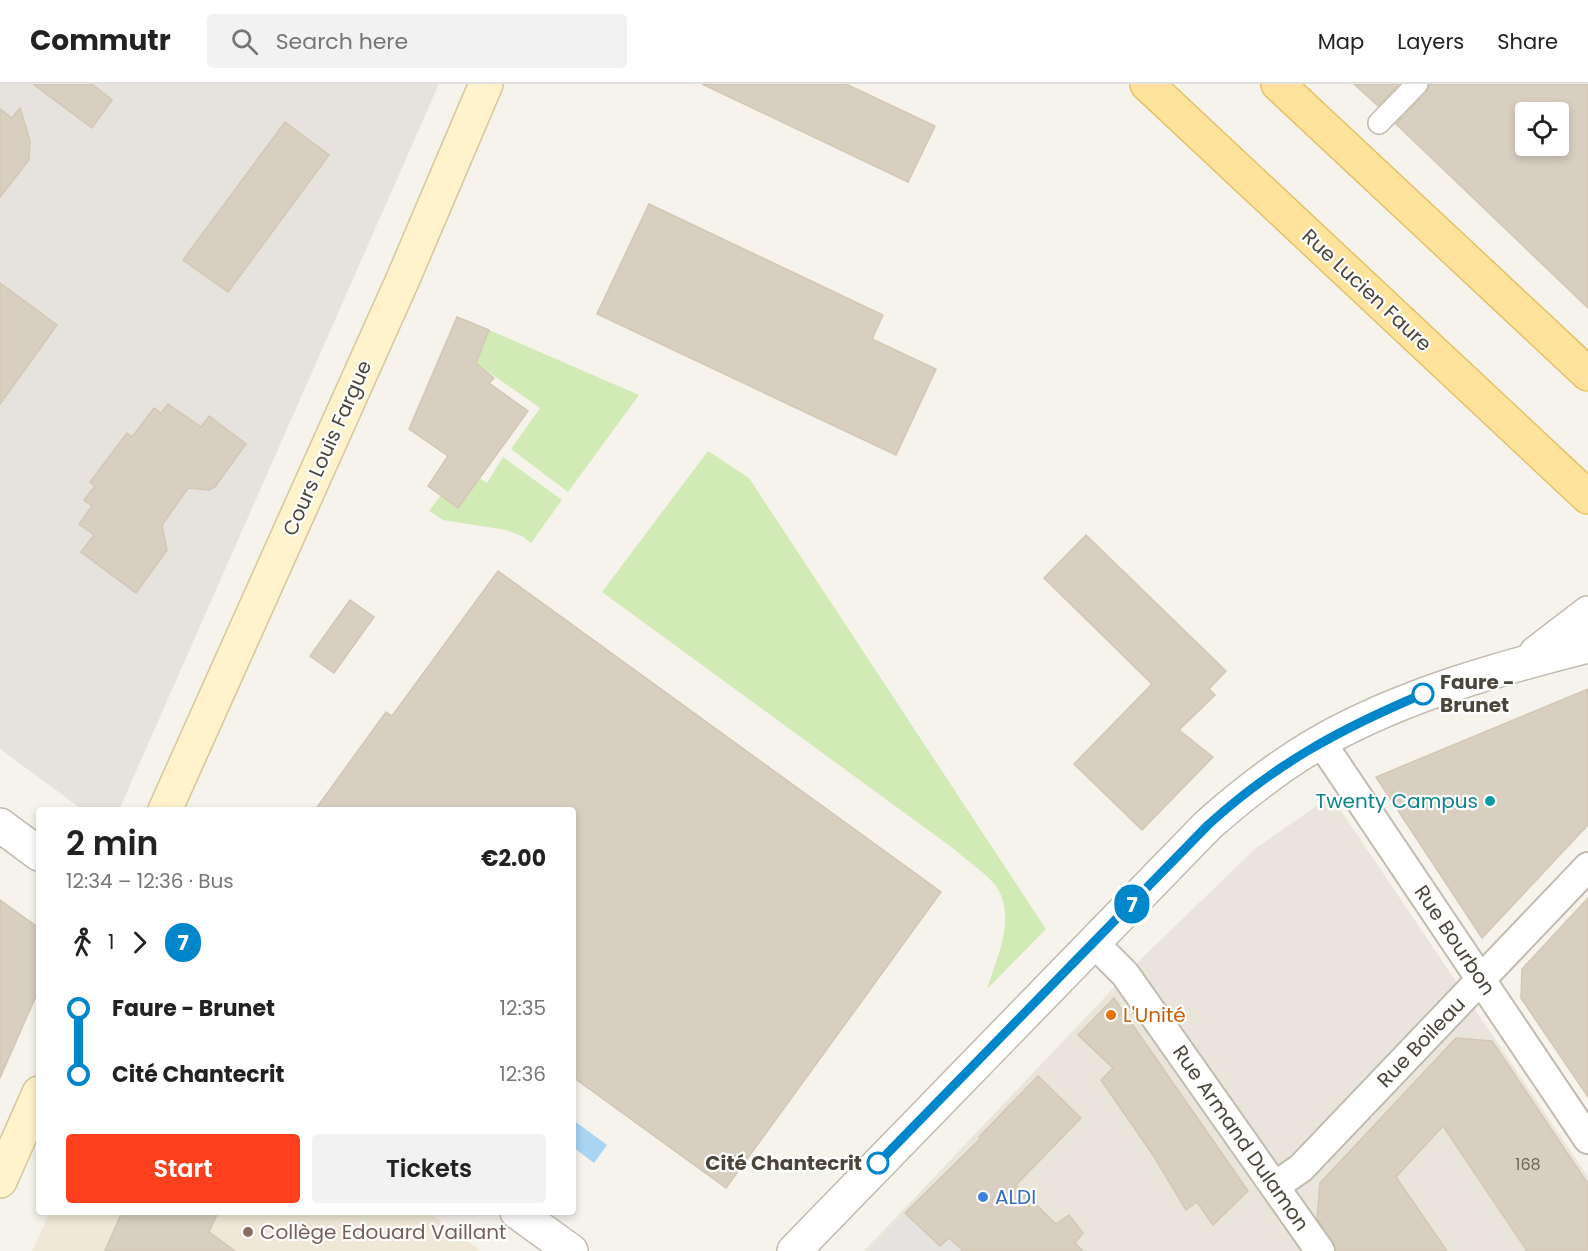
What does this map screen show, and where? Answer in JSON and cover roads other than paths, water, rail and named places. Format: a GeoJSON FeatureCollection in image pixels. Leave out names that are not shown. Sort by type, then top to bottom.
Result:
{"type":"FeatureCollection","features":[{"type":"Feature","properties":{"kind":"main road","name":"Cours Louis Fargue"},"geometry":{"type":"LineString","coordinates":[[166,807],[398,289],[486,84]]}},
{"type":"Feature","properties":{"kind":"main road","name":"Rue Lucien Faure"},"geometry":{"type":"LineString","coordinates":[[1147,84],[1588,497]]}},
{"type":"Feature","properties":{"kind":"main road"},"geometry":{"type":"LineString","coordinates":[[1278,84],[1588,374]]}},
{"type":"Feature","properties":{"kind":"main road"},"geometry":{"type":"LineString","coordinates":[[0,1181],[36,1101]]}},
{"type":"Feature","properties":{"kind":"street"},"geometry":{"type":"LineString","coordinates":[[1379,123],[1417,84]]}},
{"type":"Feature","properties":{"kind":"street"},"geometry":{"type":"LineString","coordinates":[[1523,663],[1588,613]]}},
{"type":"Feature","properties":{"kind":"street"},"geometry":{"type":"LineString","coordinates":[[794,1251],[1208,825],[1267,776],[1321,742],[1372,716],[1423,694],[1523,663],[1588,646]]}},
{"type":"Feature","properties":{"kind":"street","name":"Rue Bourbon"},"geometry":{"type":"LineString","coordinates":[[1321,742],[1588,1139]]}},
{"type":"Feature","properties":{"kind":"street"},"geometry":{"type":"LineString","coordinates":[[0,825],[36,852]]}},
{"type":"Feature","properties":{"kind":"street","name":"Rue Boileau"},"geometry":{"type":"LineString","coordinates":[[1275,1186],[1301,1168],[1588,867]]}},
{"type":"Feature","properties":{"kind":"street","name":"Rue Armand Dulamon"},"geometry":{"type":"LineString","coordinates":[[1093,942],[1125,974],[1320,1251]]}},
{"type":"Feature","properties":{"kind":"street"},"geometry":{"type":"LineString","coordinates":[[522,1215],[571,1251]]}},
{"type":"Feature","properties":{"kind":"water"},"geometry":{"type":"Polygon","coordinates":[[[576,1122],[607,1145],[594,1163],[576,1149],[576,1122]]]}},
{"type":"Feature","properties":{"kind":"place","name":"Faure - Brunet"},"geometry":{"type":"Point","coordinates":[1423,694]}},
{"type":"Feature","properties":{"kind":"place","name":"Twenty Campus"},"geometry":{"type":"Point","coordinates":[1490,801]}},
{"type":"Feature","properties":{"kind":"place","name":"L'Unité"},"geometry":{"type":"Point","coordinates":[1111,1015]}},
{"type":"Feature","properties":{"kind":"place","name":"Cité Chantecrit"},"geometry":{"type":"Point","coordinates":[878,1163]}},
{"type":"Feature","properties":{"kind":"place","name":"ALDI"},"geometry":{"type":"Point","coordinates":[983,1197]}},
{"type":"Feature","properties":{"kind":"place","name":"Collège Edouard Vaillant"},"geometry":{"type":"Point","coordinates":[248,1232]}}]}
